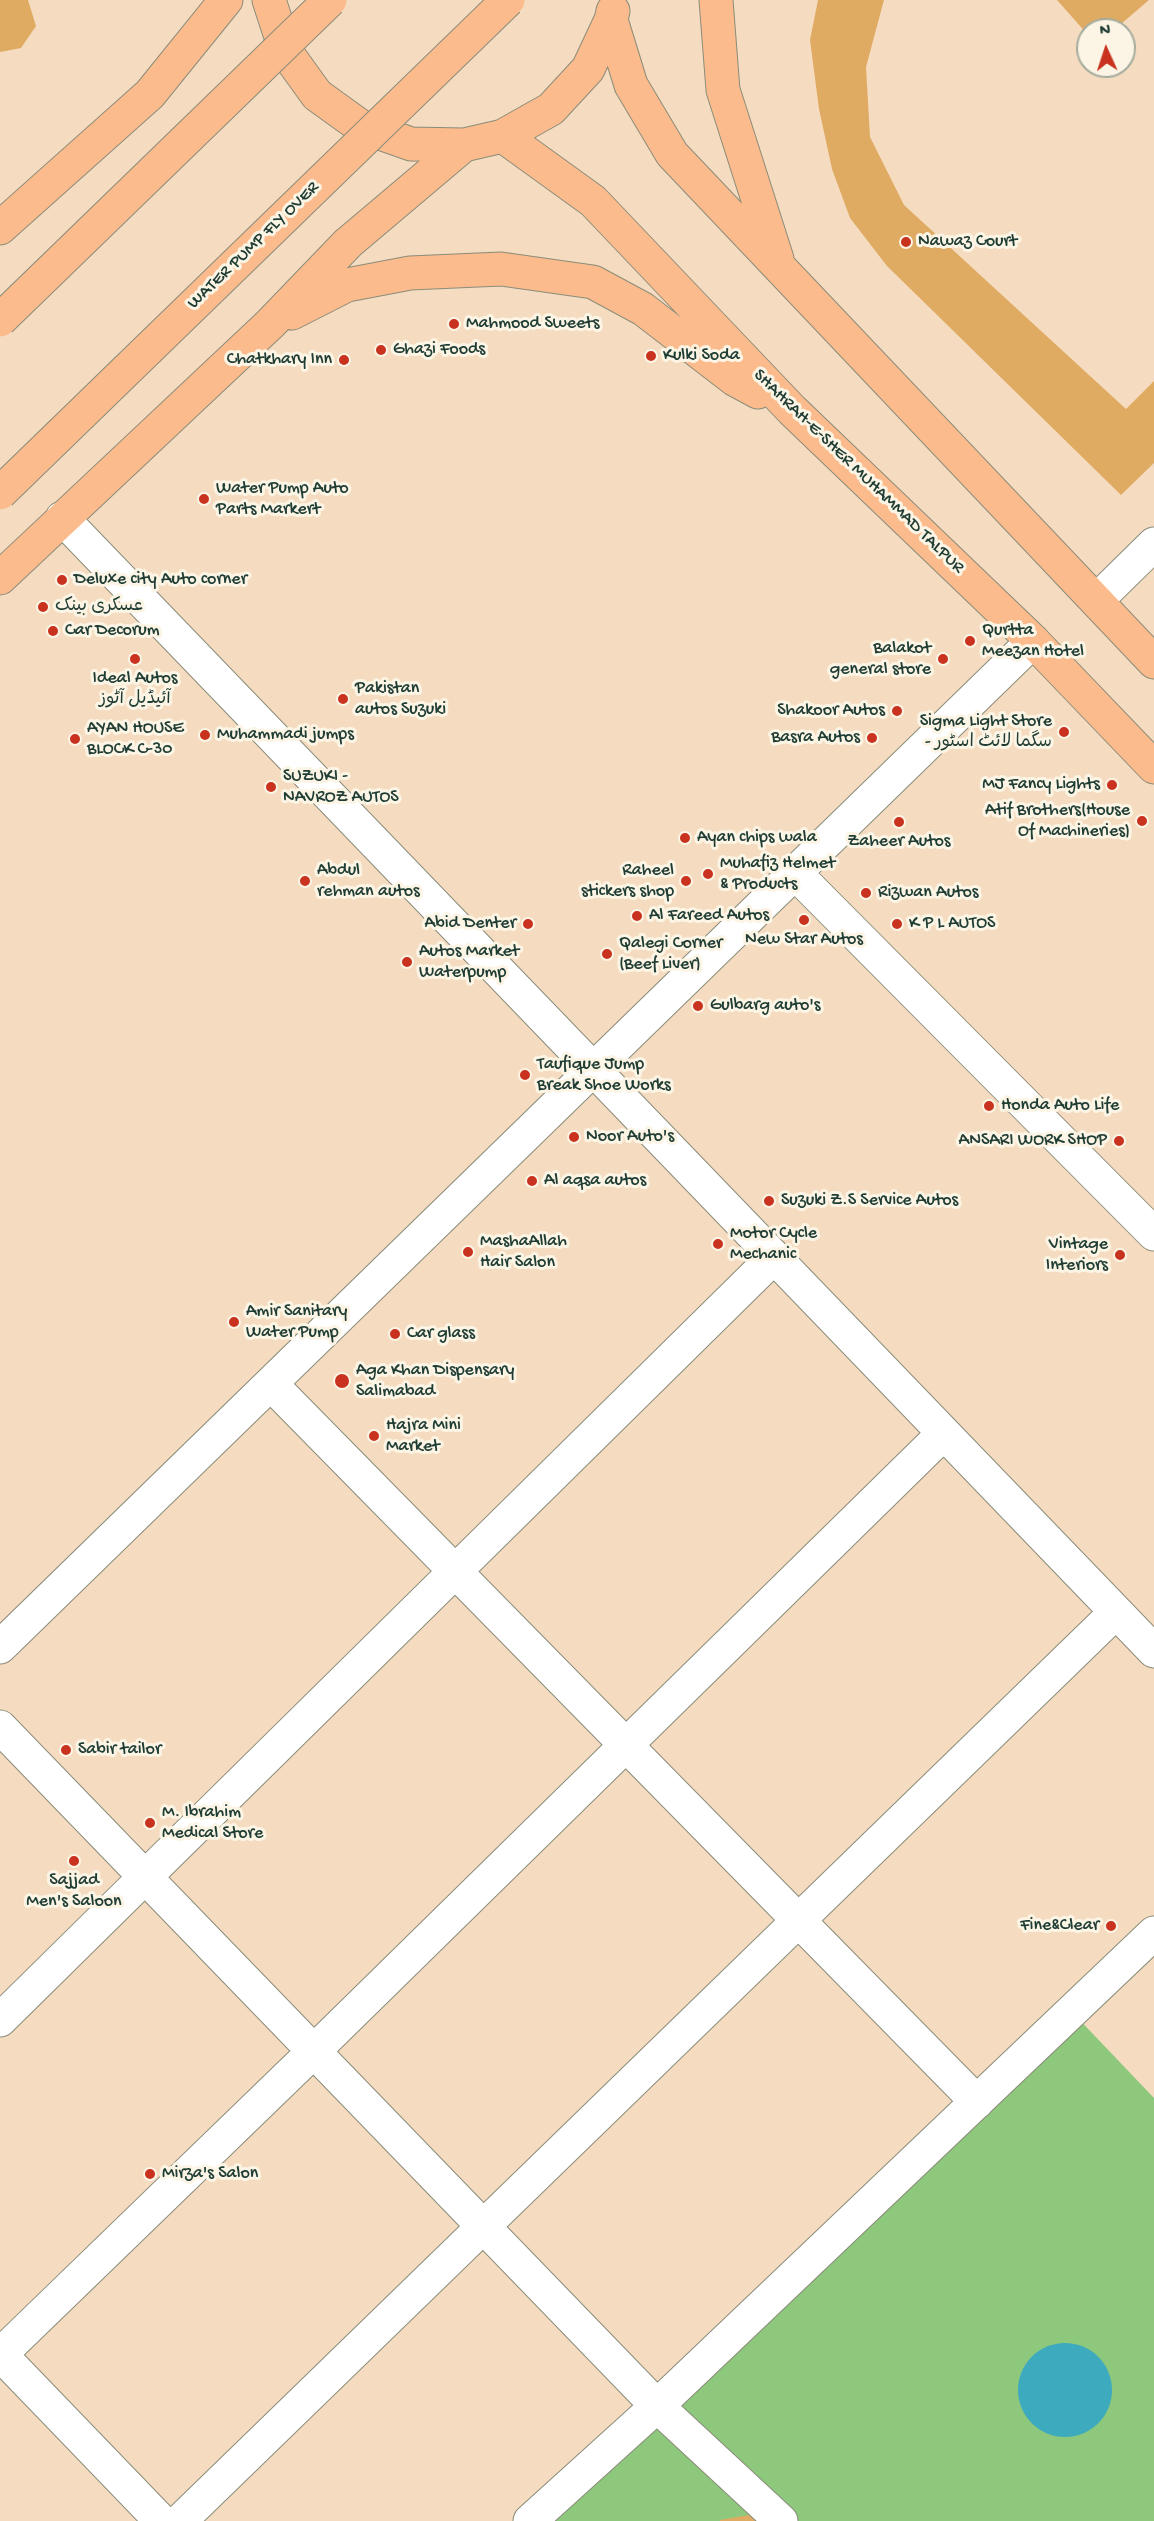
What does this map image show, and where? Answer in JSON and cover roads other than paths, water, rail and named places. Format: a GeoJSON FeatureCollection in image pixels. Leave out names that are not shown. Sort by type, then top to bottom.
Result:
{"type":"FeatureCollection","features":[{"type":"Feature","properties":{"kind":"main road"},"geometry":{"type":"LineString","coordinates":[[0,228],[150,94],[226,0]]}},
{"type":"Feature","properties":{"kind":"main road"},"geometry":{"type":"LineString","coordinates":[[269,0],[286,52],[317,94],[326,101],[360,126],[411,144],[464,146],[503,136],[551,109],[588,69],[613,10]]}},
{"type":"Feature","properties":{"kind":"main road"},"geometry":{"type":"LineString","coordinates":[[0,320],[330,0]]}},
{"type":"Feature","properties":{"kind":"main road","name":"WATER PUMP FLY OVER"},"geometry":{"type":"LineString","coordinates":[[0,493],[508,0]]}},
{"type":"Feature","properties":{"kind":"main road"},"geometry":{"type":"LineString","coordinates":[[716,0],[723,90],[779,267]]}},
{"type":"Feature","properties":{"kind":"main road"},"geometry":{"type":"LineString","coordinates":[[613,10],[631,85],[672,154],[1154,662]]}},
{"type":"Feature","properties":{"kind":"main road","name":"SHAHRAH-E-SHER MUHAMMAD TALPUR"},"geometry":{"type":"LineString","coordinates":[[503,136],[593,201],[792,410],[1033,641],[1154,767]]}},
{"type":"Feature","properties":{"kind":"main road"},"geometry":{"type":"LineString","coordinates":[[0,578],[270,324],[348,243],[464,146]]}},
{"type":"Feature","properties":{"kind":"main road"},"geometry":{"type":"LineString","coordinates":[[270,324],[347,285],[410,273],[501,269],[593,282],[643,309],[734,379],[792,410]]}},
{"type":"Feature","properties":{"kind":"street"},"geometry":{"type":"LineString","coordinates":[[62,518],[1154,1651]]}},
{"type":"Feature","properties":{"kind":"street"},"geometry":{"type":"LineString","coordinates":[[1097,600],[1154,544]]}},
{"type":"Feature","properties":{"kind":"street"},"geometry":{"type":"LineString","coordinates":[[0,1647],[1033,641]]}},
{"type":"Feature","properties":{"kind":"street"},"geometry":{"type":"LineString","coordinates":[[795,873],[1154,1234]]}},
{"type":"Feature","properties":{"kind":"street"},"geometry":{"type":"LineString","coordinates":[[0,2020],[774,1257]]}},
{"type":"Feature","properties":{"kind":"street"},"geometry":{"type":"LineString","coordinates":[[271,1384],[977,2102]]}},
{"type":"Feature","properties":{"kind":"street"},"geometry":{"type":"LineString","coordinates":[[161,2521],[0,2355],[314,2051],[944,1433]]}},
{"type":"Feature","properties":{"kind":"street"},"geometry":{"type":"LineString","coordinates":[[180,2521],[1116,1612]]}},
{"type":"Feature","properties":{"kind":"street"},"geometry":{"type":"LineString","coordinates":[[0,1727],[657,2406],[781,2521]]}},
{"type":"Feature","properties":{"kind":"street"},"geometry":{"type":"LineString","coordinates":[[530,2521],[657,2406],[1154,1934]]}},
{"type":"Feature","properties":{"kind":"water"},"geometry":{"type":"Polygon","coordinates":[[[1065,2343],[1083,2347],[1098,2357],[1108,2372],[1112,2390],[1108,2408],[1098,2423],[1083,2433],[1065,2437],[1047,2433],[1032,2423],[1022,2408],[1018,2390],[1022,2372],[1032,2357],[1047,2347],[1065,2343]]]}},
{"type":"Feature","properties":{"kind":"place","name":"Nawaz Court"},"geometry":{"type":"Point","coordinates":[906,242]}},
{"type":"Feature","properties":{"kind":"place","name":"Mahmood Sweets"},"geometry":{"type":"Point","coordinates":[454,324]}},
{"type":"Feature","properties":{"kind":"place","name":"Ghazi Foods"},"geometry":{"type":"Point","coordinates":[381,350]}},
{"type":"Feature","properties":{"kind":"place","name":"Kulki Soda"},"geometry":{"type":"Point","coordinates":[651,356]}},
{"type":"Feature","properties":{"kind":"place","name":"Chatkhary Inn"},"geometry":{"type":"Point","coordinates":[344,360]}},
{"type":"Feature","properties":{"kind":"place","name":"Water Pump Auto Parts Markert"},"geometry":{"type":"Point","coordinates":[204,499]}},
{"type":"Feature","properties":{"kind":"place","name":"Deluxe city Auto corner"},"geometry":{"type":"Point","coordinates":[62,580]}},
{"type":"Feature","properties":{"kind":"place","name":"عسکری بینک"},"geometry":{"type":"Point","coordinates":[43,607]}},
{"type":"Feature","properties":{"kind":"place","name":"Car Decorum"},"geometry":{"type":"Point","coordinates":[53,631]}},
{"type":"Feature","properties":{"kind":"place","name":"Qurtta Meezan Hotel"},"geometry":{"type":"Point","coordinates":[970,641]}},
{"type":"Feature","properties":{"kind":"place","name":"Ideal Autos آئیڈیل آٹوز"},"geometry":{"type":"Point","coordinates":[135,659]}},
{"type":"Feature","properties":{"kind":"place","name":"Balakot general store"},"geometry":{"type":"Point","coordinates":[943,659]}},
{"type":"Feature","properties":{"kind":"place","name":"Pakistan autos Suzuki"},"geometry":{"type":"Point","coordinates":[343,699]}},
{"type":"Feature","properties":{"kind":"place","name":"Shakoor Autos"},"geometry":{"type":"Point","coordinates":[897,711]}},
{"type":"Feature","properties":{"kind":"place","name":"Sigma Light Store - سگما لائٹ اسٹور"},"geometry":{"type":"Point","coordinates":[1064,732]}},
{"type":"Feature","properties":{"kind":"place","name":"Muhammadi jumps"},"geometry":{"type":"Point","coordinates":[205,735]}},
{"type":"Feature","properties":{"kind":"place","name":"Basra Autos"},"geometry":{"type":"Point","coordinates":[872,738]}},
{"type":"Feature","properties":{"kind":"place","name":"AYAN HOUSE BLOCK C-30"},"geometry":{"type":"Point","coordinates":[75,739]}},
{"type":"Feature","properties":{"kind":"place","name":"MJ Fancy Lights"},"geometry":{"type":"Point","coordinates":[1112,785]}},
{"type":"Feature","properties":{"kind":"place","name":"SUZUKI - NAVROZ AUTOS"},"geometry":{"type":"Point","coordinates":[271,787]}},
{"type":"Feature","properties":{"kind":"place","name":"Atif Brothers(House Of Machineries)"},"geometry":{"type":"Point","coordinates":[1142,821]}},
{"type":"Feature","properties":{"kind":"place","name":"Zaheer Autos"},"geometry":{"type":"Point","coordinates":[899,822]}},
{"type":"Feature","properties":{"kind":"place","name":"Ayan chips wala"},"geometry":{"type":"Point","coordinates":[685,838]}},
{"type":"Feature","properties":{"kind":"place","name":"Muhafiz Helmet & Products"},"geometry":{"type":"Point","coordinates":[708,874]}},
{"type":"Feature","properties":{"kind":"place","name":"Abdul rehman autos"},"geometry":{"type":"Point","coordinates":[305,881]}},
{"type":"Feature","properties":{"kind":"place","name":"Raheel stickers shop"},"geometry":{"type":"Point","coordinates":[686,881]}},
{"type":"Feature","properties":{"kind":"place","name":"Rizwan Autos"},"geometry":{"type":"Point","coordinates":[866,893]}},
{"type":"Feature","properties":{"kind":"place","name":"Al Fareed Autos"},"geometry":{"type":"Point","coordinates":[637,916]}},
{"type":"Feature","properties":{"kind":"place","name":"New Star Autos"},"geometry":{"type":"Point","coordinates":[804,920]}},
{"type":"Feature","properties":{"kind":"place","name":"Abid Denter"},"geometry":{"type":"Point","coordinates":[528,924]}},
{"type":"Feature","properties":{"kind":"place","name":"K P L AUTOS"},"geometry":{"type":"Point","coordinates":[897,924]}},
{"type":"Feature","properties":{"kind":"place","name":"Qalegi Corner (Beef Liver)"},"geometry":{"type":"Point","coordinates":[607,954]}},
{"type":"Feature","properties":{"kind":"place","name":"Autos Market Waterpump"},"geometry":{"type":"Point","coordinates":[407,962]}},
{"type":"Feature","properties":{"kind":"place","name":"Gulbarg auto's"},"geometry":{"type":"Point","coordinates":[698,1006]}},
{"type":"Feature","properties":{"kind":"place","name":"Taufique Jump Break Shoe Works"},"geometry":{"type":"Point","coordinates":[525,1075]}},
{"type":"Feature","properties":{"kind":"place","name":"Honda Auto Life"},"geometry":{"type":"Point","coordinates":[989,1106]}},
{"type":"Feature","properties":{"kind":"place","name":"Noor Auto's"},"geometry":{"type":"Point","coordinates":[574,1137]}},
{"type":"Feature","properties":{"kind":"place","name":"ANSARI WORK SHOP"},"geometry":{"type":"Point","coordinates":[1119,1141]}},
{"type":"Feature","properties":{"kind":"place","name":"Al aqsa autos"},"geometry":{"type":"Point","coordinates":[532,1181]}},
{"type":"Feature","properties":{"kind":"place","name":"Suzuki Z.S Service Autos"},"geometry":{"type":"Point","coordinates":[769,1201]}},
{"type":"Feature","properties":{"kind":"place","name":"Motor Cycle Mechanic"},"geometry":{"type":"Point","coordinates":[718,1244]}},
{"type":"Feature","properties":{"kind":"place","name":"MashaAllah Hair Salon"},"geometry":{"type":"Point","coordinates":[468,1252]}},
{"type":"Feature","properties":{"kind":"place","name":"Vintage Interiors"},"geometry":{"type":"Point","coordinates":[1120,1255]}},
{"type":"Feature","properties":{"kind":"place","name":"Amir Sanitary Water Pump"},"geometry":{"type":"Point","coordinates":[234,1322]}},
{"type":"Feature","properties":{"kind":"place","name":"Car glass"},"geometry":{"type":"Point","coordinates":[395,1334]}},
{"type":"Feature","properties":{"kind":"place","name":"Aga Khan Dispensary Salimabad"},"geometry":{"type":"Point","coordinates":[342,1381]}},
{"type":"Feature","properties":{"kind":"place","name":"Hajra Mini Market"},"geometry":{"type":"Point","coordinates":[374,1436]}},
{"type":"Feature","properties":{"kind":"place","name":"Sabir tailor"},"geometry":{"type":"Point","coordinates":[66,1750]}},
{"type":"Feature","properties":{"kind":"place","name":"M. Ibrahim Medical Store"},"geometry":{"type":"Point","coordinates":[150,1823]}},
{"type":"Feature","properties":{"kind":"place","name":"Sajjad Men's Saloon"},"geometry":{"type":"Point","coordinates":[74,1861]}},
{"type":"Feature","properties":{"kind":"place","name":"Fine&Clear"},"geometry":{"type":"Point","coordinates":[1111,1926]}},
{"type":"Feature","properties":{"kind":"place","name":"Mirza's Salon"},"geometry":{"type":"Point","coordinates":[150,2174]}}]}
